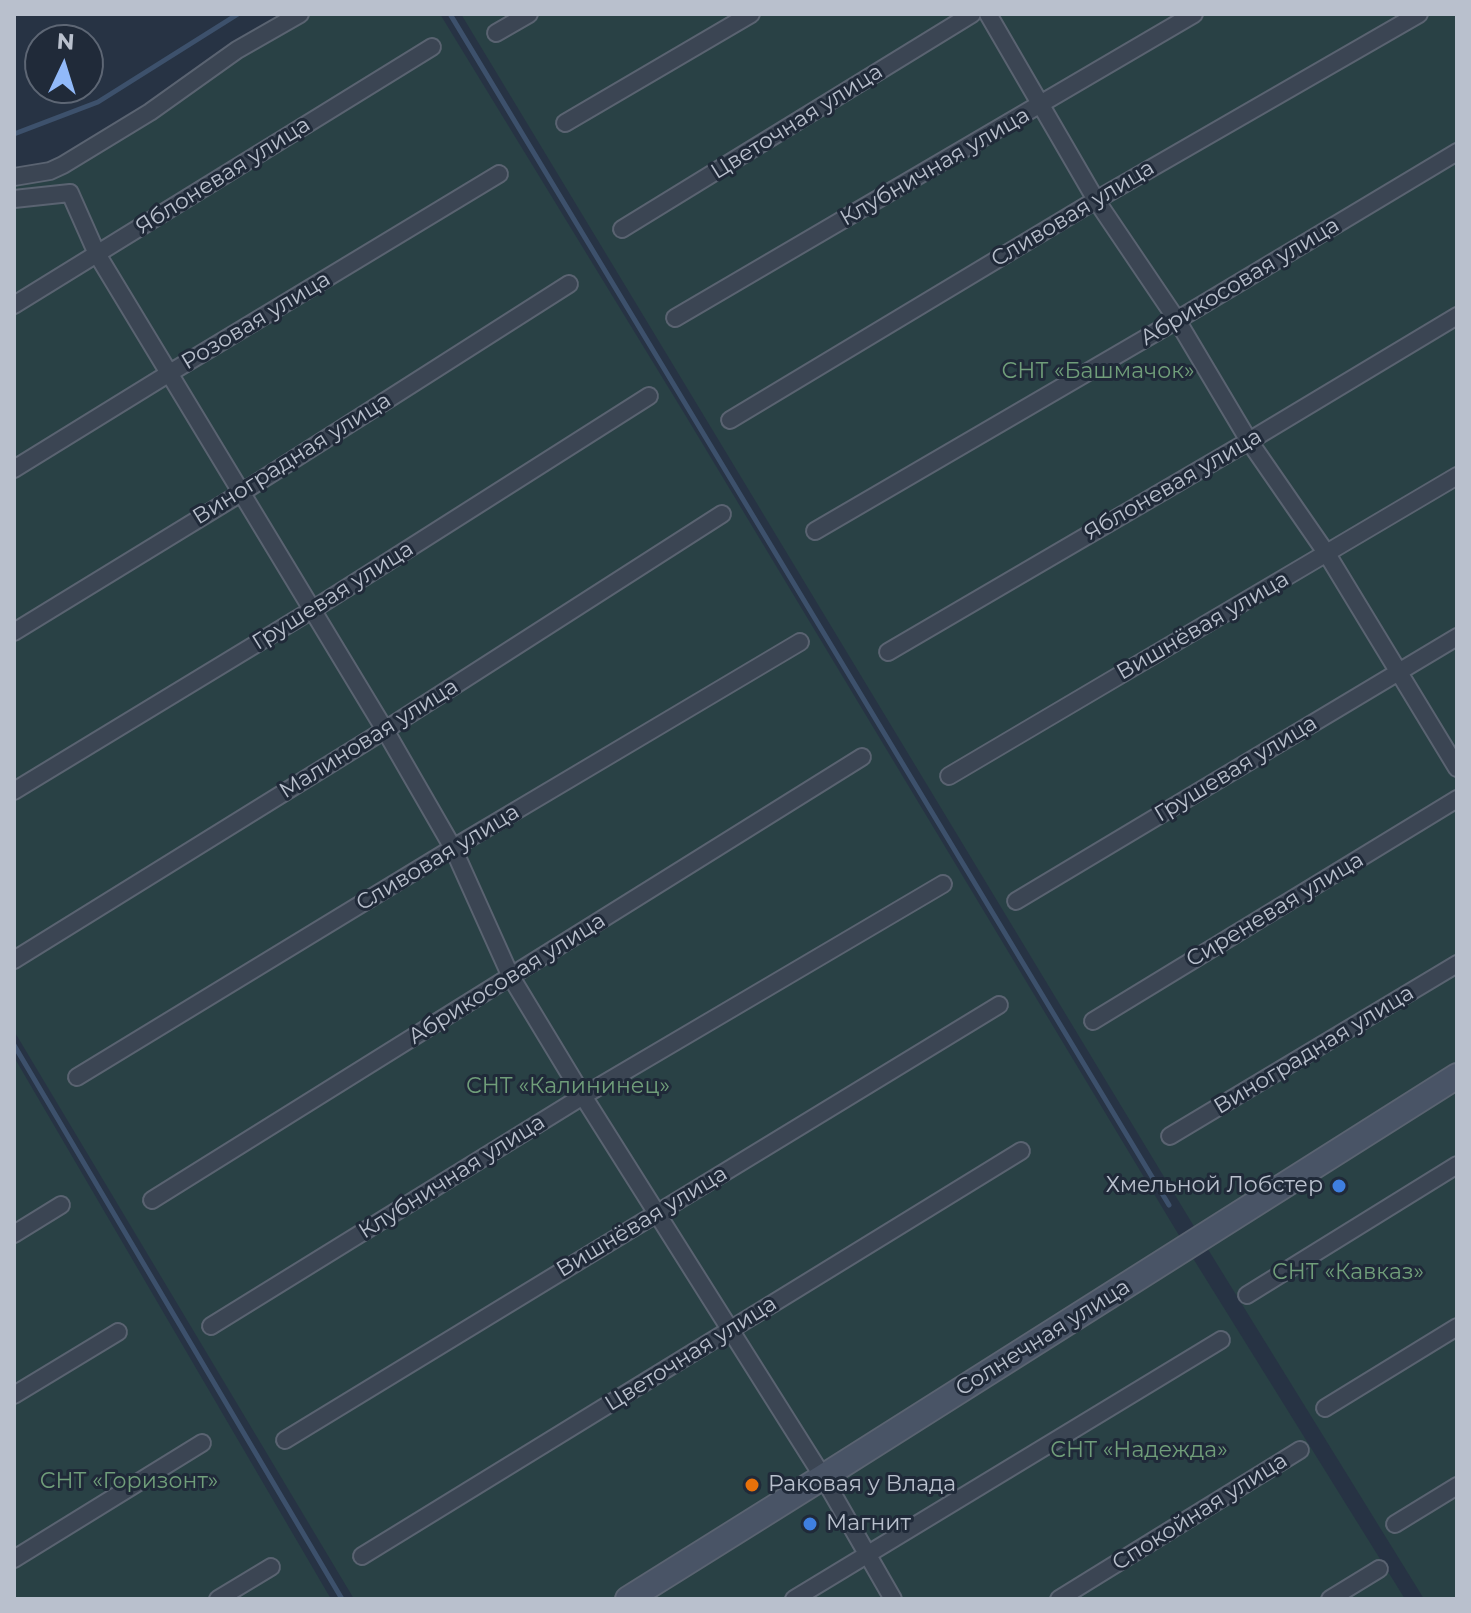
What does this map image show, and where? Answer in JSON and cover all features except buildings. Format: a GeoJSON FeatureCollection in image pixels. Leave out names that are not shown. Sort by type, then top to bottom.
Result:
{"type":"FeatureCollection","features":[{"type":"Feature","properties":{"kind":"street"},"geometry":{"type":"LineString","coordinates":[[14,177],[50,171],[63,165],[150,112],[237,50],[300,14]]}},
{"type":"Feature","properties":{"kind":"street"},"geometry":{"type":"LineString","coordinates":[[496,33],[529,14]]}},
{"type":"Feature","properties":{"kind":"street"},"geometry":{"type":"LineString","coordinates":[[565,123],[751,14]]}},
{"type":"Feature","properties":{"kind":"street","name":"Цветочная улица"},"geometry":{"type":"LineString","coordinates":[[622,229],[972,14]]}},
{"type":"Feature","properties":{"kind":"street"},"geometry":{"type":"LineString","coordinates":[[988,14],[1096,200],[1177,320],[1249,441],[1327,554],[1457,768]]}},
{"type":"Feature","properties":{"kind":"street","name":"Клубничная улица"},"geometry":{"type":"LineString","coordinates":[[675,318],[1194,14]]}},
{"type":"Feature","properties":{"kind":"street","name":"Сливовая улица"},"geometry":{"type":"LineString","coordinates":[[730,420],[1096,200],[1419,14]]}},
{"type":"Feature","properties":{"kind":"street","name":"Яблоневая улица"},"geometry":{"type":"LineString","coordinates":[[14,305],[432,47]]}},
{"type":"Feature","properties":{"kind":"street","name":"Абрикосовая улица"},"geometry":{"type":"LineString","coordinates":[[815,531],[1457,152]]}},
{"type":"Feature","properties":{"kind":"street","name":"Розовая улица"},"geometry":{"type":"LineString","coordinates":[[14,469],[499,174]]}},
{"type":"Feature","properties":{"kind":"street"},"geometry":{"type":"LineString","coordinates":[[14,199],[70,193],[97,254],[453,848],[511,977],[823,1477],[893,1599]]}},
{"type":"Feature","properties":{"kind":"street","name":"Виноградная улица"},"geometry":{"type":"LineString","coordinates":[[14,632],[241,493],[569,284]]}},
{"type":"Feature","properties":{"kind":"street","name":"Яблоневая улица"},"geometry":{"type":"LineString","coordinates":[[888,652],[1457,316]]}},
{"type":"Feature","properties":{"kind":"street","name":"Грушевая улица"},"geometry":{"type":"LineString","coordinates":[[14,791],[312,610],[649,396]]}},
{"type":"Feature","properties":{"kind":"street","name":"Вишнёвая улица"},"geometry":{"type":"LineString","coordinates":[[949,776],[1457,476]]}},
{"type":"Feature","properties":{"kind":"street","name":"Малиновая улица"},"geometry":{"type":"LineString","coordinates":[[14,960],[385,730],[722,514]]}},
{"type":"Feature","properties":{"kind":"street","name":"Грушевая улица"},"geometry":{"type":"LineString","coordinates":[[1016,901],[1457,637]]}},
{"type":"Feature","properties":{"kind":"street","name":"Сливовая улица"},"geometry":{"type":"LineString","coordinates":[[77,1077],[800,642]]}},
{"type":"Feature","properties":{"kind":"street","name":"Абрикосовая улица"},"geometry":{"type":"LineString","coordinates":[[152,1200],[862,757]]}},
{"type":"Feature","properties":{"kind":"street","name":"Сиреневая улица"},"geometry":{"type":"LineString","coordinates":[[1093,1021],[1457,799]]}},
{"type":"Feature","properties":{"kind":"street","name":"Клубничная улица"},"geometry":{"type":"LineString","coordinates":[[211,1326],[583,1096],[943,884]]}},
{"type":"Feature","properties":{"kind":"street","name":"Виноградная улица"},"geometry":{"type":"LineString","coordinates":[[1170,1136],[1457,964]]}},
{"type":"Feature","properties":{"kind":"street","name":"Вишнёвая улица"},"geometry":{"type":"LineString","coordinates":[[285,1440],[999,1005]]}},
{"type":"Feature","properties":{"kind":"street","name":"Солнечная улица"},"geometry":{"type":"LineString","coordinates":[[628,1599],[1457,1076]]}},
{"type":"Feature","properties":{"kind":"street","name":"Цветочная улица"},"geometry":{"type":"LineString","coordinates":[[362,1556],[1021,1151]]}},
{"type":"Feature","properties":{"kind":"street"},"geometry":{"type":"LineString","coordinates":[[1247,1295],[1457,1165]]}},
{"type":"Feature","properties":{"kind":"street"},"geometry":{"type":"LineString","coordinates":[[14,1234],[61,1205]]}},
{"type":"Feature","properties":{"kind":"street"},"geometry":{"type":"LineString","coordinates":[[1325,1408],[1457,1327]]}},
{"type":"Feature","properties":{"kind":"street"},"geometry":{"type":"LineString","coordinates":[[14,1395],[118,1332]]}},
{"type":"Feature","properties":{"kind":"street"},"geometry":{"type":"LineString","coordinates":[[794,1599],[1221,1340]]}},
{"type":"Feature","properties":{"kind":"street"},"geometry":{"type":"LineString","coordinates":[[14,1559],[202,1443]]}},
{"type":"Feature","properties":{"kind":"street","name":"Спокойная улица"},"geometry":{"type":"LineString","coordinates":[[1059,1599],[1300,1450]]}},
{"type":"Feature","properties":{"kind":"street"},"geometry":{"type":"LineString","coordinates":[[1395,1524],[1457,1486]]}},
{"type":"Feature","properties":{"kind":"street"},"geometry":{"type":"LineString","coordinates":[[218,1599],[271,1567]]}},
{"type":"Feature","properties":{"kind":"street"},"geometry":{"type":"LineString","coordinates":[[1330,1599],[1379,1569]]}},
{"type":"Feature","properties":{"kind":"green space","name":"СНТ «Калининец»"},"geometry":{"type":"Polygon","coordinates":[[[287,14],[440,14],[1186,1247],[1405,1599],[354,1599],[14,1031],[14,169],[26,169],[79,150],[287,14]]]}},
{"type":"Feature","properties":{"kind":"green space","name":"СНТ «Башмачок»"},"geometry":{"type":"Polygon","coordinates":[[[461,14],[1457,14],[1457,1599],[1424,1599],[1201,1238],[461,14]]]}},
{"type":"Feature","properties":{"kind":"green space","name":"СНТ «Горизонт»"},"geometry":{"type":"Polygon","coordinates":[[[14,1057],[331,1599],[14,1599],[14,1057]]]}},
{"type":"Feature","properties":{"kind":"waterway"},"geometry":{"type":"LineString","coordinates":[[14,134],[98,102],[238,14]]}},
{"type":"Feature","properties":{"kind":"waterway"},"geometry":{"type":"LineString","coordinates":[[450,14],[1169,1205]]}},
{"type":"Feature","properties":{"kind":"waterway"},"geometry":{"type":"LineString","coordinates":[[14,1045],[342,1599]]}},
{"type":"Feature","properties":{"kind":"place","name":"Хмельной Лобстер"},"geometry":{"type":"Point","coordinates":[1339,1186]}},
{"type":"Feature","properties":{"kind":"place","name":"Раковая у Влада"},"geometry":{"type":"Point","coordinates":[752,1485]}},
{"type":"Feature","properties":{"kind":"place","name":"Магнит"},"geometry":{"type":"Point","coordinates":[810,1524]}},
{"type":"Feature","properties":{"kind":"park label","name":"СНТ «Кавказ»"},"geometry":{"type":"Point","coordinates":[1348,1273]}},
{"type":"Feature","properties":{"kind":"park label","name":"СНТ «Надежда»"},"geometry":{"type":"Point","coordinates":[1139,1451]}}]}
